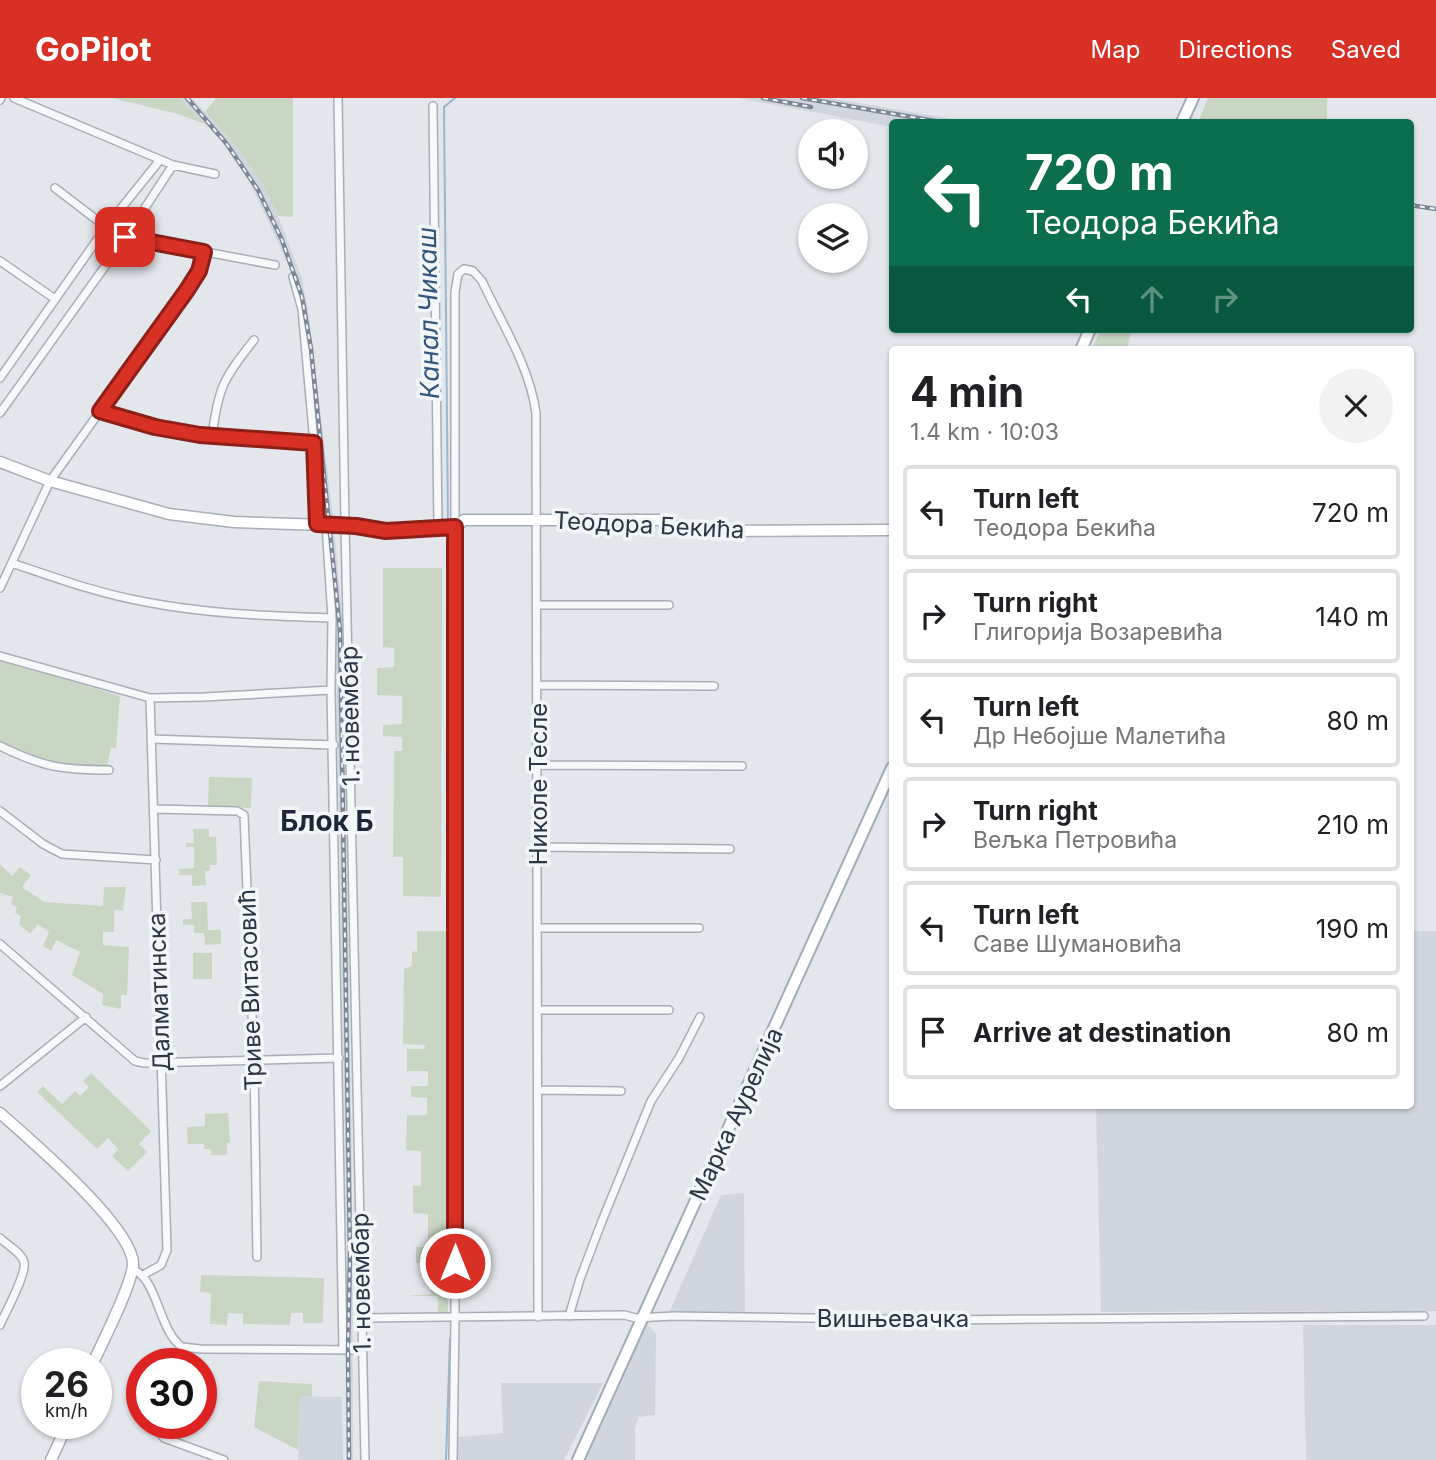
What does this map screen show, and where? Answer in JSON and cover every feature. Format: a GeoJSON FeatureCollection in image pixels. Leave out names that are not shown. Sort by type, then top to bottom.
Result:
{"type":"FeatureCollection","features":[{"type":"Feature","properties":{"kind":"main road"},"geometry":{"type":"LineString","coordinates":[[1183,119],[1193,98]]}},
{"type":"Feature","properties":{"kind":"main road","name":"Марка Аурелија"},"geometry":{"type":"LineString","coordinates":[[578,1460],[889,775]]}},
{"type":"Feature","properties":{"kind":"street"},"geometry":{"type":"LineString","coordinates":[[14,98],[173,165],[215,174]]}},
{"type":"Feature","properties":{"kind":"street","name":"1. новембар"},"geometry":{"type":"LineString","coordinates":[[338,98],[365,1460]]}},
{"type":"Feature","properties":{"kind":"street"},"geometry":{"type":"LineString","coordinates":[[433,106],[439,529]]}},
{"type":"Feature","properties":{"kind":"street"},"geometry":{"type":"LineString","coordinates":[[0,378],[106,227],[160,159]]}},
{"type":"Feature","properties":{"kind":"street"},"geometry":{"type":"LineString","coordinates":[[0,413],[173,165]]}},
{"type":"Feature","properties":{"kind":"street"},"geometry":{"type":"LineString","coordinates":[[55,188],[106,227]]}},
{"type":"Feature","properties":{"kind":"street"},"geometry":{"type":"LineString","coordinates":[[125,237],[275,265]]}},
{"type":"Feature","properties":{"kind":"street"},"geometry":{"type":"LineString","coordinates":[[0,588],[50,481],[187,290],[199,271],[204,252]]}},
{"type":"Feature","properties":{"kind":"street"},"geometry":{"type":"LineString","coordinates":[[0,261],[55,299]]}},
{"type":"Feature","properties":{"kind":"street","name":"Николе Тесле"},"geometry":{"type":"LineString","coordinates":[[454,527],[455,292],[460,270],[468,270],[482,281],[534,396],[537,519],[538,1317]]}},
{"type":"Feature","properties":{"kind":"street","name":"1. новембар"},"geometry":{"type":"LineString","coordinates":[[293,277],[302,309],[332,618],[343,1350]]}},
{"type":"Feature","properties":{"kind":"street"},"geometry":{"type":"LineString","coordinates":[[212,437],[216,402],[221,387],[254,340]]}},
{"type":"Feature","properties":{"kind":"street"},"geometry":{"type":"LineString","coordinates":[[0,361],[8,366]]}},
{"type":"Feature","properties":{"kind":"street"},"geometry":{"type":"LineString","coordinates":[[100,411],[155,427],[212,437],[314,443]]}},
{"type":"Feature","properties":{"kind":"street","name":"Теодора Бекића"},"geometry":{"type":"LineString","coordinates":[[0,462],[50,481],[133,506],[169,514],[234,522],[345,525],[386,531],[454,527],[464,520],[660,520],[688,531],[889,530]]}},
{"type":"Feature","properties":{"kind":"street"},"geometry":{"type":"LineString","coordinates":[[453,1460],[454,527]]}},
{"type":"Feature","properties":{"kind":"street"},"geometry":{"type":"LineString","coordinates":[[12,563],[100,591],[152,603],[252,615],[332,618]]}},
{"type":"Feature","properties":{"kind":"street"},"geometry":{"type":"LineString","coordinates":[[537,605],[669,605]]}},
{"type":"Feature","properties":{"kind":"street"},"geometry":{"type":"LineString","coordinates":[[0,656],[150,698],[331,690]]}},
{"type":"Feature","properties":{"kind":"street"},"geometry":{"type":"LineString","coordinates":[[537,685],[715,686]]}},
{"type":"Feature","properties":{"kind":"street","name":"Далматинска"},"geometry":{"type":"LineString","coordinates":[[143,1275],[161,1265],[167,1250],[150,698]]}},
{"type":"Feature","properties":{"kind":"street"},"geometry":{"type":"LineString","coordinates":[[152,739],[334,746]]}},
{"type":"Feature","properties":{"kind":"street"},"geometry":{"type":"LineString","coordinates":[[0,746],[47,766],[74,770],[109,770]]}},
{"type":"Feature","properties":{"kind":"street"},"geometry":{"type":"LineString","coordinates":[[538,765],[742,766]]}},
{"type":"Feature","properties":{"kind":"street","name":"Триве Витасовић"},"geometry":{"type":"LineString","coordinates":[[154,809],[237,811],[244,815],[254,1062],[257,1257]]}},
{"type":"Feature","properties":{"kind":"street"},"geometry":{"type":"LineString","coordinates":[[0,811],[43,844],[62,854],[156,860]]}},
{"type":"Feature","properties":{"kind":"street"},"geometry":{"type":"LineString","coordinates":[[538,847],[730,849]]}},
{"type":"Feature","properties":{"kind":"street"},"geometry":{"type":"LineString","coordinates":[[537,928],[699,928]]}},
{"type":"Feature","properties":{"kind":"street"},"geometry":{"type":"LineString","coordinates":[[0,944],[135,1061],[254,1062],[338,1058]]}},
{"type":"Feature","properties":{"kind":"street"},"geometry":{"type":"LineString","coordinates":[[537,1010],[669,1010]]}},
{"type":"Feature","properties":{"kind":"street"},"geometry":{"type":"LineString","coordinates":[[0,1086],[86,1017]]}},
{"type":"Feature","properties":{"kind":"street"},"geometry":{"type":"LineString","coordinates":[[569,1316],[593,1244],[651,1101],[679,1058],[700,1017]]}},
{"type":"Feature","properties":{"kind":"street"},"geometry":{"type":"LineString","coordinates":[[538,1090],[621,1091]]}},
{"type":"Feature","properties":{"kind":"street"},"geometry":{"type":"LineString","coordinates":[[0,1113],[119,1230],[132,1255],[132,1269],[99,1348]]}},
{"type":"Feature","properties":{"kind":"street"},"geometry":{"type":"LineString","coordinates":[[0,1238],[24,1263],[23,1272],[0,1325]]}},
{"type":"Feature","properties":{"kind":"street"},"geometry":{"type":"LineString","coordinates":[[132,1269],[143,1275],[169,1334],[181,1347],[362,1350]]}},
{"type":"Feature","properties":{"kind":"street","name":"Вишњевачка"},"geometry":{"type":"LineString","coordinates":[[362,1318],[569,1316],[940,1320],[1424,1316]]}},
{"type":"Feature","properties":{"kind":"street"},"geometry":{"type":"LineString","coordinates":[[51,1460],[61,1439]]}},
{"type":"Feature","properties":{"kind":"street"},"geometry":{"type":"LineString","coordinates":[[167,1439],[224,1460]]}},
{"type":"Feature","properties":{"kind":"shaded area"},"geometry":{"type":"Polygon","coordinates":[[[179,98],[192,98],[256,170],[271,198],[302,278],[310,324],[343,626],[352,1170],[353,1460],[347,1460],[347,1247],[335,603],[313,398],[296,283],[291,270],[247,177],[230,150],[179,98]]]}},
{"type":"Feature","properties":{"kind":"shaded area"},"geometry":{"type":"Polygon","coordinates":[[[738,98],[829,98],[952,119],[889,119],[889,126],[868,122],[868,119],[850,119],[738,98]]]}},
{"type":"Feature","properties":{"kind":"shaded area"},"geometry":{"type":"Polygon","coordinates":[[[1414,931],[1436,931],[1436,1311],[1101,1312],[1096,1109],[1414,1109],[1414,931]]]}},
{"type":"Feature","properties":{"kind":"shaded area"},"geometry":{"type":"Polygon","coordinates":[[[744,1193],[745,1315],[668,1315],[721,1195],[744,1193]]]}},
{"type":"Feature","properties":{"kind":"shaded area"},"geometry":{"type":"Polygon","coordinates":[[[646,1323],[656,1334],[655,1415],[639,1417],[635,1428],[635,1460],[583,1460],[646,1323]]]}},
{"type":"Feature","properties":{"kind":"shaded area"},"geometry":{"type":"Polygon","coordinates":[[[1303,1325],[1436,1325],[1436,1460],[1306,1460],[1303,1325]]]}},
{"type":"Feature","properties":{"kind":"shaded area"},"geometry":{"type":"Polygon","coordinates":[[[501,1383],[603,1383],[564,1460],[448,1460],[449,1438],[503,1433],[501,1383]]]}},
{"type":"Feature","properties":{"kind":"shaded area"},"geometry":{"type":"Polygon","coordinates":[[[300,1396],[342,1397],[343,1460],[298,1460],[300,1396]]]}},
{"type":"Feature","properties":{"kind":"green space"},"geometry":{"type":"Polygon","coordinates":[[[112,98],[179,98],[205,124],[178,114],[112,98]]]}},
{"type":"Feature","properties":{"kind":"green space"},"geometry":{"type":"Polygon","coordinates":[[[216,98],[293,98],[293,217],[278,216],[256,173],[205,112],[216,98]]]}},
{"type":"Feature","properties":{"kind":"green space"},"geometry":{"type":"Polygon","coordinates":[[[1208,98],[1327,98],[1327,119],[1199,119],[1208,98]]]}},
{"type":"Feature","properties":{"kind":"green space"},"geometry":{"type":"Polygon","coordinates":[[[1099,333],[1131,333],[1128,346],[1093,346],[1099,333]]]}},
{"type":"Feature","properties":{"kind":"green space"},"geometry":{"type":"Polygon","coordinates":[[[383,568],[442,568],[441,897],[403,896],[403,857],[393,857],[394,751],[402,751],[402,737],[383,736],[383,725],[402,724],[402,696],[377,695],[377,668],[394,667],[394,648],[383,647],[383,568]]]}},
{"type":"Feature","properties":{"kind":"green space"},"geometry":{"type":"Polygon","coordinates":[[[0,659],[120,696],[116,749],[111,747],[107,766],[45,762],[0,743],[0,659]]]}},
{"type":"Feature","properties":{"kind":"green space"},"geometry":{"type":"Polygon","coordinates":[[[209,777],[252,778],[251,808],[208,806],[209,777]]]}},
{"type":"Feature","properties":{"kind":"green space"},"geometry":{"type":"Polygon","coordinates":[[[193,829],[209,829],[209,837],[216,837],[217,865],[210,865],[210,871],[205,871],[206,885],[192,886],[192,875],[179,875],[179,869],[194,868],[194,847],[186,847],[186,843],[194,843],[193,829]]]}},
{"type":"Feature","properties":{"kind":"green space"},"geometry":{"type":"Polygon","coordinates":[[[0,864],[12,876],[20,867],[31,875],[22,887],[44,902],[103,906],[104,887],[126,887],[123,910],[114,910],[114,932],[103,932],[103,945],[129,947],[127,995],[121,995],[121,1009],[102,1005],[103,994],[72,975],[80,952],[56,940],[51,951],[43,946],[49,932],[38,924],[30,934],[19,924],[21,916],[15,913],[17,907],[11,904],[13,897],[0,893],[0,864]]]}},
{"type":"Feature","properties":{"kind":"green space"},"geometry":{"type":"Polygon","coordinates":[[[191,902],[207,902],[208,930],[221,930],[221,944],[205,945],[204,933],[194,933],[194,925],[183,925],[183,919],[192,919],[191,902]]]}},
{"type":"Feature","properties":{"kind":"green space"},"geometry":{"type":"Polygon","coordinates":[[[417,931],[447,931],[448,1312],[438,1312],[438,1296],[407,1296],[431,1294],[431,1272],[425,1272],[424,1263],[416,1263],[416,1247],[428,1247],[428,1214],[413,1213],[413,1186],[421,1186],[421,1151],[406,1150],[407,1115],[427,1115],[427,1098],[411,1097],[411,1086],[428,1086],[428,1071],[407,1071],[407,1049],[424,1049],[425,1045],[403,1044],[404,969],[412,966],[412,952],[417,951],[417,931]]]}},
{"type":"Feature","properties":{"kind":"green space"},"geometry":{"type":"Polygon","coordinates":[[[193,953],[212,953],[212,979],[193,979],[193,953]]]}},
{"type":"Feature","properties":{"kind":"green space"},"geometry":{"type":"Polygon","coordinates":[[[91,1073],[151,1131],[139,1144],[147,1152],[128,1171],[112,1156],[118,1149],[108,1138],[97,1149],[37,1092],[43,1086],[62,1104],[75,1091],[80,1096],[89,1087],[83,1081],[91,1073]]]}},
{"type":"Feature","properties":{"kind":"green space"},"geometry":{"type":"Polygon","coordinates":[[[228,1113],[230,1143],[227,1143],[227,1155],[211,1155],[211,1149],[204,1149],[204,1144],[188,1144],[187,1127],[205,1126],[205,1114],[228,1113]]]}},
{"type":"Feature","properties":{"kind":"green space"},"geometry":{"type":"Polygon","coordinates":[[[201,1275],[324,1278],[323,1323],[303,1323],[303,1313],[291,1313],[290,1325],[243,1324],[243,1314],[228,1313],[227,1325],[210,1324],[211,1293],[200,1292],[201,1275]]]}},
{"type":"Feature","properties":{"kind":"green space"},"geometry":{"type":"Polygon","coordinates":[[[259,1381],[312,1384],[312,1396],[300,1396],[298,1450],[254,1427],[259,1381]]]}},
{"type":"Feature","properties":{"kind":"waterway","name":"Канал Чикаш"},"geometry":{"type":"LineString","coordinates":[[448,522],[444,107],[455,98]]}},
{"type":"Feature","properties":{"kind":"waterway","name":"Канал Чикаш"},"geometry":{"type":"LineString","coordinates":[[448,552],[451,1314]]}},
{"type":"Feature","properties":{"kind":"waterway","name":"Канал Чикаш"},"geometry":{"type":"LineString","coordinates":[[446,1460],[450,1339]]}},
{"type":"Feature","properties":{"kind":"railway"},"geometry":{"type":"LineString","coordinates":[[187,98],[226,143],[258,190],[282,240],[302,297],[311,349],[340,630],[350,1253],[349,1460]]}},
{"type":"Feature","properties":{"kind":"railway"},"geometry":{"type":"LineString","coordinates":[[763,98],[811,107]]}},
{"type":"Feature","properties":{"kind":"railway"},"geometry":{"type":"LineString","coordinates":[[802,98],[924,119]]}},
{"type":"Feature","properties":{"kind":"railway"},"geometry":{"type":"LineString","coordinates":[[1414,206],[1436,209]]}},
{"type":"Feature","properties":{"kind":"district","name":"Блок Б"},"geometry":{"type":"Point","coordinates":[327,821]}},
{"type":"Feature","properties":{"kind":"route"},"geometry":{"type":"LineString","coordinates":[[125,237],[204,252],[199,271],[187,290],[100,411],[155,427],[200,435],[314,443],[317,524],[386,531],[455,527],[455,1263]]}}]}
